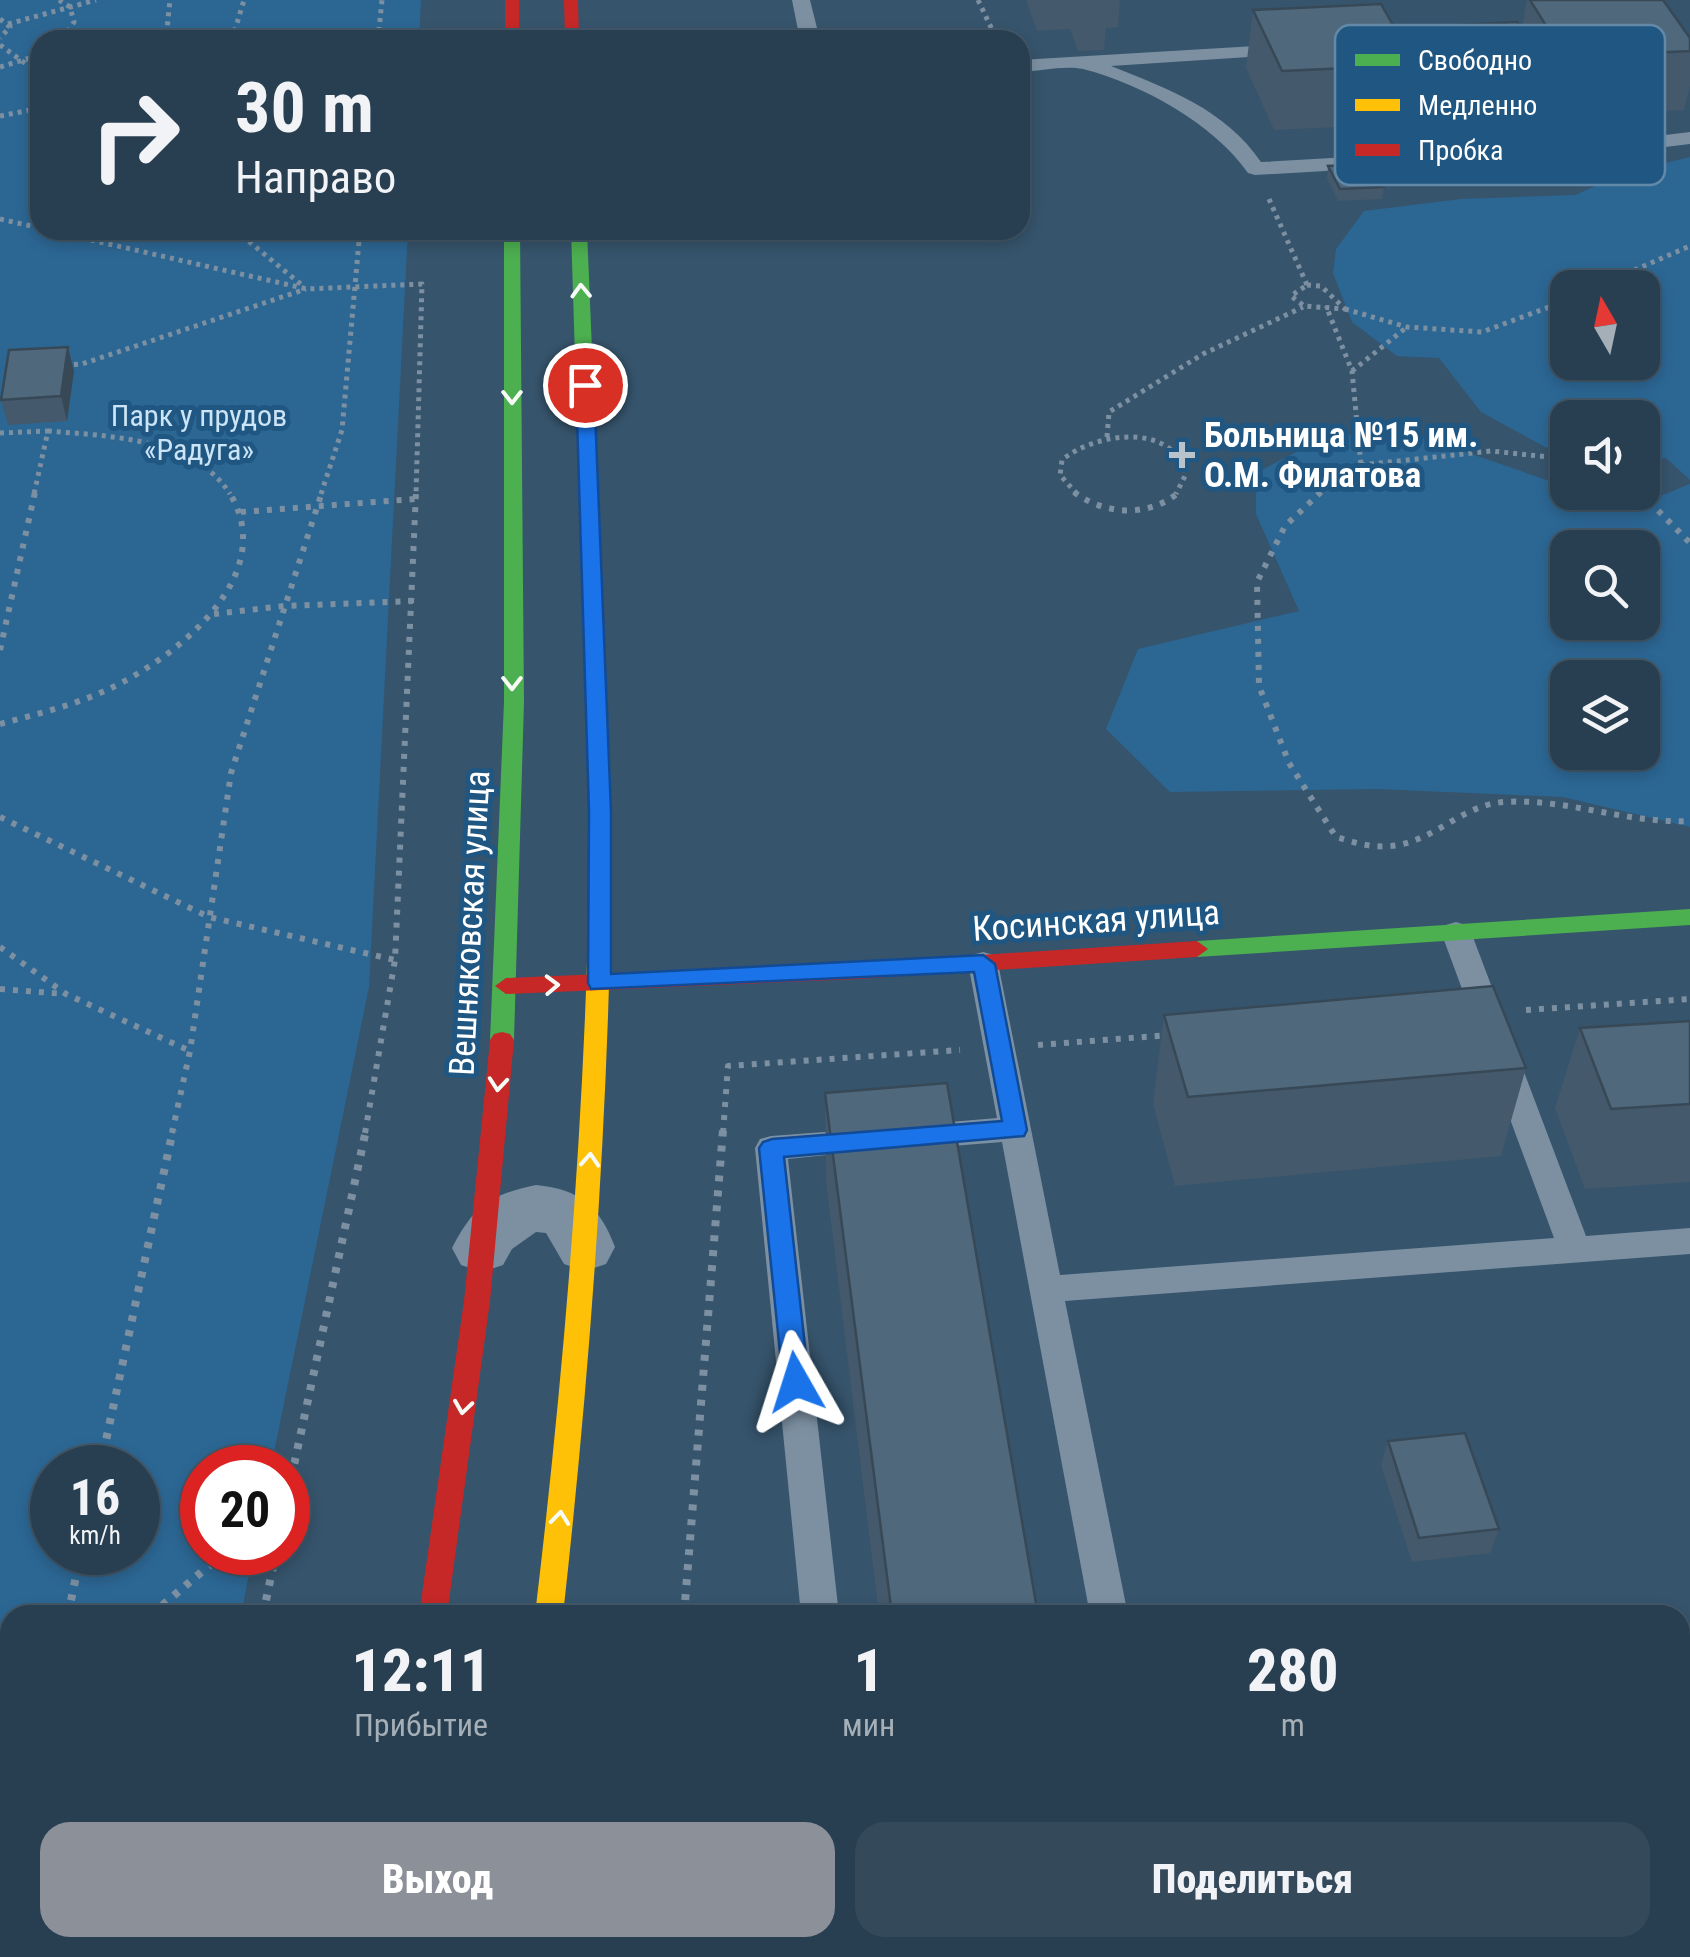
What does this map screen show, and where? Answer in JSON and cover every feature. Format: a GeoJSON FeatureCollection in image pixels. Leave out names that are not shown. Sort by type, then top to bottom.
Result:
{"type":"FeatureCollection","features":[{"type":"Feature","properties":{"kind":"main road"},"geometry":{"type":"LineString","coordinates":[[512,0],[512,30]]}},
{"type":"Feature","properties":{"kind":"main road"},"geometry":{"type":"LineString","coordinates":[[571,0],[572,30]]}},
{"type":"Feature","properties":{"kind":"main road","name":"Вешняковская улица"},"geometry":{"type":"LineString","coordinates":[[434,1605],[482,1248],[506,986],[512,815],[512,240]]}},
{"type":"Feature","properties":{"kind":"main road"},"geometry":{"type":"LineString","coordinates":[[549,1605],[585,1247],[599,983],[600,812],[579,240]]}},
{"type":"Feature","properties":{"kind":"main road","name":"Косинская улица"},"geometry":{"type":"LineString","coordinates":[[506,986],[983,964],[1690,918]]}},
{"type":"Feature","properties":{"kind":"street"},"geometry":{"type":"LineString","coordinates":[[482,1248],[488,1232],[500,1219],[537,1207],[572,1219],[582,1232],[585,1247]]}},
{"type":"Feature","properties":{"kind":"lane"},"geometry":{"type":"LineString","coordinates":[[802,0],[808,30]]}},
{"type":"Feature","properties":{"kind":"lane"},"geometry":{"type":"LineString","coordinates":[[1030,65],[1316,48]]}},
{"type":"Feature","properties":{"kind":"lane"},"geometry":{"type":"LineString","coordinates":[[1083,62],[1204,116],[1242,145],[1254,170],[1335,165]]}},
{"type":"Feature","properties":{"kind":"lane"},"geometry":{"type":"LineString","coordinates":[[1665,141],[1690,138]]}},
{"type":"Feature","properties":{"kind":"lane"},"geometry":{"type":"LineString","coordinates":[[1456,932],[1575,1250]]}},
{"type":"Feature","properties":{"kind":"lane"},"geometry":{"type":"LineString","coordinates":[[983,964],[1107,1605]]}},
{"type":"Feature","properties":{"kind":"lane"},"geometry":{"type":"LineString","coordinates":[[819,1605],[772,1148],[1015,1130]]}},
{"type":"Feature","properties":{"kind":"lane"},"geometry":{"type":"LineString","coordinates":[[1046,1290],[1690,1241]]}},
{"type":"Feature","properties":{"kind":"path"},"geometry":{"type":"LineString","coordinates":[[58,0],[70,7],[74,22],[69,30]]}},
{"type":"Feature","properties":{"kind":"path"},"geometry":{"type":"LineString","coordinates":[[0,20],[8,24],[96,0]]}},
{"type":"Feature","properties":{"kind":"path"},"geometry":{"type":"LineString","coordinates":[[167,30],[170,0]]}},
{"type":"Feature","properties":{"kind":"path"},"geometry":{"type":"LineString","coordinates":[[235,30],[244,0]]}},
{"type":"Feature","properties":{"kind":"path"},"geometry":{"type":"LineString","coordinates":[[379,30],[382,0]]}},
{"type":"Feature","properties":{"kind":"path"},"geometry":{"type":"LineString","coordinates":[[978,0],[992,30]]}},
{"type":"Feature","properties":{"kind":"path"},"geometry":{"type":"LineString","coordinates":[[8,24],[8,32],[0,41],[30,66]]}},
{"type":"Feature","properties":{"kind":"path"},"geometry":{"type":"LineString","coordinates":[[0,67],[30,59]]}},
{"type":"Feature","properties":{"kind":"path"},"geometry":{"type":"LineString","coordinates":[[0,116],[30,110]]}},
{"type":"Feature","properties":{"kind":"path"},"geometry":{"type":"LineString","coordinates":[[1254,170],[1306,285]]}},
{"type":"Feature","properties":{"kind":"path"},"geometry":{"type":"LineString","coordinates":[[0,219],[30,226]]}},
{"type":"Feature","properties":{"kind":"path"},"geometry":{"type":"LineString","coordinates":[[92,240],[307,289]]}},
{"type":"Feature","properties":{"kind":"path"},"geometry":{"type":"LineString","coordinates":[[246,240],[307,289]]}},
{"type":"Feature","properties":{"kind":"path"},"geometry":{"type":"LineString","coordinates":[[105,1445],[190,1051],[231,773],[342,430],[359,240]]}},
{"type":"Feature","properties":{"kind":"path"},"geometry":{"type":"LineString","coordinates":[[1629,270],[1690,246]]}},
{"type":"Feature","properties":{"kind":"path"},"geometry":{"type":"LineString","coordinates":[[49,366],[82,364],[307,289],[422,284],[413,601],[395,960],[363,1147],[298,1445]]}},
{"type":"Feature","properties":{"kind":"path"},"geometry":{"type":"LineString","coordinates":[[1304,306],[1291,296],[1306,285],[1321,286],[1345,309]]}},
{"type":"Feature","properties":{"kind":"path"},"geometry":{"type":"LineString","coordinates":[[1106,436],[1109,412],[1162,377],[1232,336],[1304,306],[1345,309],[1407,327],[1482,332],[1550,307]]}},
{"type":"Feature","properties":{"kind":"path"},"geometry":{"type":"LineString","coordinates":[[1326,306],[1352,372],[1361,465]]}},
{"type":"Feature","properties":{"kind":"path"},"geometry":{"type":"LineString","coordinates":[[1352,372],[1407,327]]}},
{"type":"Feature","properties":{"kind":"path"},"geometry":{"type":"LineString","coordinates":[[0,433],[48,431],[121,438],[176,454],[220,479],[240,512],[245,530],[238,575],[213,614],[170,650],[122,682],[62,708],[0,724]]}},
{"type":"Feature","properties":{"kind":"path"},"geometry":{"type":"LineString","coordinates":[[0,650],[48,431]]}},
{"type":"Feature","properties":{"kind":"path"},"geometry":{"type":"LineString","coordinates":[[1106,436],[1129,436],[1170,450],[1182,462],[1187,475],[1183,488],[1170,501],[1148,508],[1097,506],[1076,497],[1061,483],[1058,468],[1066,453],[1083,442],[1106,436]]}},
{"type":"Feature","properties":{"kind":"path"},"geometry":{"type":"LineString","coordinates":[[1550,454],[1492,452],[1361,465],[1314,496],[1285,526],[1257,582],[1259,686],[1289,763],[1336,838],[1384,850],[1424,837],[1475,806],[1516,803],[1575,808],[1667,824],[1690,821]]}},
{"type":"Feature","properties":{"kind":"path"},"geometry":{"type":"LineString","coordinates":[[240,512],[415,499]]}},
{"type":"Feature","properties":{"kind":"path"},"geometry":{"type":"LineString","coordinates":[[1658,510],[1690,543]]}},
{"type":"Feature","properties":{"kind":"path"},"geometry":{"type":"LineString","coordinates":[[213,614],[284,606],[413,601]]}},
{"type":"Feature","properties":{"kind":"path"},"geometry":{"type":"LineString","coordinates":[[0,818],[209,916],[395,960]]}},
{"type":"Feature","properties":{"kind":"path"},"geometry":{"type":"LineString","coordinates":[[0,947],[66,994],[190,1051]]}},
{"type":"Feature","properties":{"kind":"path"},"geometry":{"type":"LineString","coordinates":[[0,989],[66,994]]}},
{"type":"Feature","properties":{"kind":"path"},"geometry":{"type":"LineString","coordinates":[[70,1605],[77,1575]]}},
{"type":"Feature","properties":{"kind":"path"},"geometry":{"type":"LineString","coordinates":[[164,1605],[198,1575]]}},
{"type":"Feature","properties":{"kind":"path"},"geometry":{"type":"LineString","coordinates":[[265,1605],[271,1575]]}},
{"type":"Feature","properties":{"kind":"green space","name":"Парк у прудов «Радуга»"},"geometry":{"type":"Polygon","coordinates":[[[0,0],[421,0],[420,30],[30,30],[30,240],[407,240],[369,987],[275,1445],[180,1445],[180,1575],[249,1575],[243,1605],[0,1605],[0,0]]]}},
{"type":"Feature","properties":{"kind":"green space"},"geometry":{"type":"Polygon","coordinates":[[[1690,157],[1690,480],[1666,458],[1660,459],[1660,400],[1550,400],[1550,448],[1545,447],[1481,412],[1439,358],[1397,356],[1352,322],[1333,273],[1336,249],[1364,211],[1461,199],[1575,195],[1598,185],[1665,185],[1665,163],[1690,157]]]}},
{"type":"Feature","properties":{"kind":"green space"},"geometry":{"type":"Polygon","coordinates":[[[1331,434],[1428,439],[1550,481],[1550,510],[1660,510],[1660,495],[1690,484],[1690,827],[1563,797],[1378,789],[1170,792],[1106,729],[1138,649],[1299,611],[1256,514],[1256,473],[1331,434]]]}},
{"type":"Feature","properties":{"kind":"building"},"geometry":{"type":"Polygon","coordinates":[[[1530,0],[1663,0],[1690,38],[1690,51],[1665,52],[1665,25],[1546,25],[1530,0]]]}},
{"type":"Feature","properties":{"kind":"building"},"geometry":{"type":"Polygon","coordinates":[[[1381,4],[1393,25],[1335,25],[1335,69],[1282,71],[1253,10],[1381,4]]]}},
{"type":"Feature","properties":{"kind":"building"},"geometry":{"type":"Polygon","coordinates":[[[1517,22],[1519,25],[1458,25],[1517,22]]]}},
{"type":"Feature","properties":{"kind":"building"},"geometry":{"type":"Polygon","coordinates":[[[1338,185],[1384,187],[1340,189],[1338,185]]]}},
{"type":"Feature","properties":{"kind":"building"},"geometry":{"type":"Polygon","coordinates":[[[68,347],[61,396],[1,400],[9,350],[68,347]]]}},
{"type":"Feature","properties":{"kind":"building"},"geometry":{"type":"Polygon","coordinates":[[[1493,986],[1526,1068],[1188,1097],[1164,1015],[1493,986]]]}},
{"type":"Feature","properties":{"kind":"building"},"geometry":{"type":"Polygon","coordinates":[[[1690,1021],[1690,1104],[1611,1109],[1580,1028],[1690,1021]]]}},
{"type":"Feature","properties":{"kind":"building"},"geometry":{"type":"Polygon","coordinates":[[[947,1083],[1036,1605],[891,1605],[825,1093],[947,1083]]]}},
{"type":"Feature","properties":{"kind":"building"},"geometry":{"type":"Polygon","coordinates":[[[1465,1433],[1499,1529],[1419,1538],[1388,1441],[1465,1433]]]}},
{"type":"Feature","properties":{"kind":"traffic: fast"},"geometry":{"type":"LineString","coordinates":[[502,1040],[514,702],[512,240]]}},
{"type":"Feature","properties":{"kind":"traffic: fast"},"geometry":{"type":"LineString","coordinates":[[579,240],[601,832]]}},
{"type":"Feature","properties":{"kind":"traffic: fast"},"geometry":{"type":"LineString","coordinates":[[1197,949],[1690,917]]}},
{"type":"Feature","properties":{"kind":"traffic: slow"},"geometry":{"type":"LineString","coordinates":[[550,1605],[587,1224],[601,832]]}},
{"type":"Feature","properties":{"kind":"traffic: jam"},"geometry":{"type":"LineString","coordinates":[[512,0],[512,30]]}},
{"type":"Feature","properties":{"kind":"traffic: jam"},"geometry":{"type":"LineString","coordinates":[[571,0],[572,30]]}},
{"type":"Feature","properties":{"kind":"traffic: jam"},"geometry":{"type":"LineString","coordinates":[[506,986],[858,971],[1197,949]]}},
{"type":"Feature","properties":{"kind":"traffic: jam"},"geometry":{"type":"LineString","coordinates":[[434,1605],[477,1301],[502,1040]]}},
{"type":"Feature","properties":{"kind":"place","name":"Больница №15 им. О.М. Филатова"},"geometry":{"type":"Point","coordinates":[1182,455]}},
{"type":"Feature","properties":{"kind":"route"},"geometry":{"type":"LineString","coordinates":[[585,385],[600,812],[599,983],[983,964],[1015,1130],[772,1148],[796,1382]]}}]}
